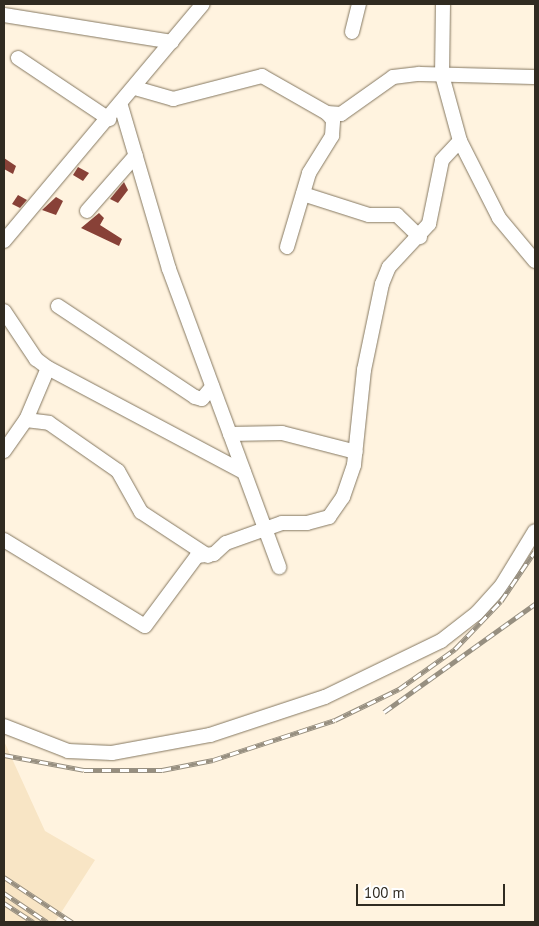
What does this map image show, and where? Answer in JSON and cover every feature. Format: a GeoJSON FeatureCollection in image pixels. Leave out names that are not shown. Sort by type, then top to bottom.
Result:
{"type":"FeatureCollection","features":[{"type":"Feature","properties":{"kind":"street"},"geometry":{"type":"LineString","coordinates":[[4,249],[7,237],[121,106],[203,4]]}},
{"type":"Feature","properties":{"kind":"street"},"geometry":{"type":"LineString","coordinates":[[352,32],[359,4]]}},
{"type":"Feature","properties":{"kind":"street"},"geometry":{"type":"LineString","coordinates":[[443,4],[442,75],[460,141],[499,218],[535,261]]}},
{"type":"Feature","properties":{"kind":"street"},"geometry":{"type":"LineString","coordinates":[[4,15],[172,42]]}},
{"type":"Feature","properties":{"kind":"street"},"geometry":{"type":"LineString","coordinates":[[18,58],[109,119]]}},
{"type":"Feature","properties":{"kind":"street"},"geometry":{"type":"LineString","coordinates":[[135,88],[173,99],[250,76],[262,76],[327,112],[341,114],[393,78],[442,75],[535,77]]}},
{"type":"Feature","properties":{"kind":"street"},"geometry":{"type":"LineString","coordinates":[[121,106],[169,269],[279,567]]}},
{"type":"Feature","properties":{"kind":"street"},"geometry":{"type":"LineString","coordinates":[[287,247],[302,194],[332,136],[333,120],[327,112]]}},
{"type":"Feature","properties":{"kind":"street"},"geometry":{"type":"LineString","coordinates":[[4,540],[145,626],[191,560],[208,556],[226,543],[265,530],[282,522],[320,522],[329,517],[343,497],[356,452],[364,370],[382,284],[389,267],[420,237],[435,205],[442,160],[460,141]]}},
{"type":"Feature","properties":{"kind":"street"},"geometry":{"type":"LineString","coordinates":[[87,211],[136,155]]}},
{"type":"Feature","properties":{"kind":"street"},"geometry":{"type":"LineString","coordinates":[[302,194],[369,215],[397,215],[420,237]]}},
{"type":"Feature","properties":{"kind":"street"},"geometry":{"type":"LineString","coordinates":[[58,306],[194,397],[202,399],[212,387]]}},
{"type":"Feature","properties":{"kind":"street"},"geometry":{"type":"LineString","coordinates":[[4,311],[36,359],[48,368],[244,472]]}},
{"type":"Feature","properties":{"kind":"street"},"geometry":{"type":"LineString","coordinates":[[4,451],[26,420],[48,368]]}},
{"type":"Feature","properties":{"kind":"street"},"geometry":{"type":"LineString","coordinates":[[26,420],[49,423],[118,471],[141,512],[208,556]]}},
{"type":"Feature","properties":{"kind":"street"},"geometry":{"type":"LineString","coordinates":[[230,434],[282,433],[356,452]]}},
{"type":"Feature","properties":{"kind":"street"},"geometry":{"type":"LineString","coordinates":[[4,726],[68,751],[112,753],[210,736],[325,697],[442,641],[477,613],[502,585],[535,531]]}},
{"type":"Feature","properties":{"kind":"shaded area"},"geometry":{"type":"Polygon","coordinates":[[[4,741],[45,831],[95,860],[55,922],[4,922],[4,741]]]}},
{"type":"Feature","properties":{"kind":"building"},"geometry":{"type":"Polygon","coordinates":[[[4,158],[16,166],[13,174],[4,169],[4,158]]]}},
{"type":"Feature","properties":{"kind":"building"},"geometry":{"type":"Polygon","coordinates":[[[78,167],[89,173],[83,181],[73,175],[78,167]]]}},
{"type":"Feature","properties":{"kind":"building"},"geometry":{"type":"Polygon","coordinates":[[[124,182],[128,190],[118,203],[110,199],[124,182]]]}},
{"type":"Feature","properties":{"kind":"building"},"geometry":{"type":"Polygon","coordinates":[[[18,195],[27,200],[20,208],[12,204],[18,195]]]}},
{"type":"Feature","properties":{"kind":"building"},"geometry":{"type":"Polygon","coordinates":[[[56,197],[63,201],[56,215],[42,210],[56,197]]]}},
{"type":"Feature","properties":{"kind":"building"},"geometry":{"type":"Polygon","coordinates":[[[99,213],[104,218],[100,225],[122,239],[119,246],[81,228],[99,213]]]}},
{"type":"Feature","properties":{"kind":"railway"},"geometry":{"type":"LineString","coordinates":[[4,755],[84,770],[162,770],[213,760],[335,720],[399,689],[455,649],[501,601],[535,551]]}},
{"type":"Feature","properties":{"kind":"railway"},"geometry":{"type":"LineString","coordinates":[[384,712],[535,604]]}},
{"type":"Feature","properties":{"kind":"railway"},"geometry":{"type":"LineString","coordinates":[[4,877],[72,922]]}},
{"type":"Feature","properties":{"kind":"railway"},"geometry":{"type":"LineString","coordinates":[[4,893],[47,922]]}},
{"type":"Feature","properties":{"kind":"railway"},"geometry":{"type":"LineString","coordinates":[[4,903],[33,922]]}}]}
